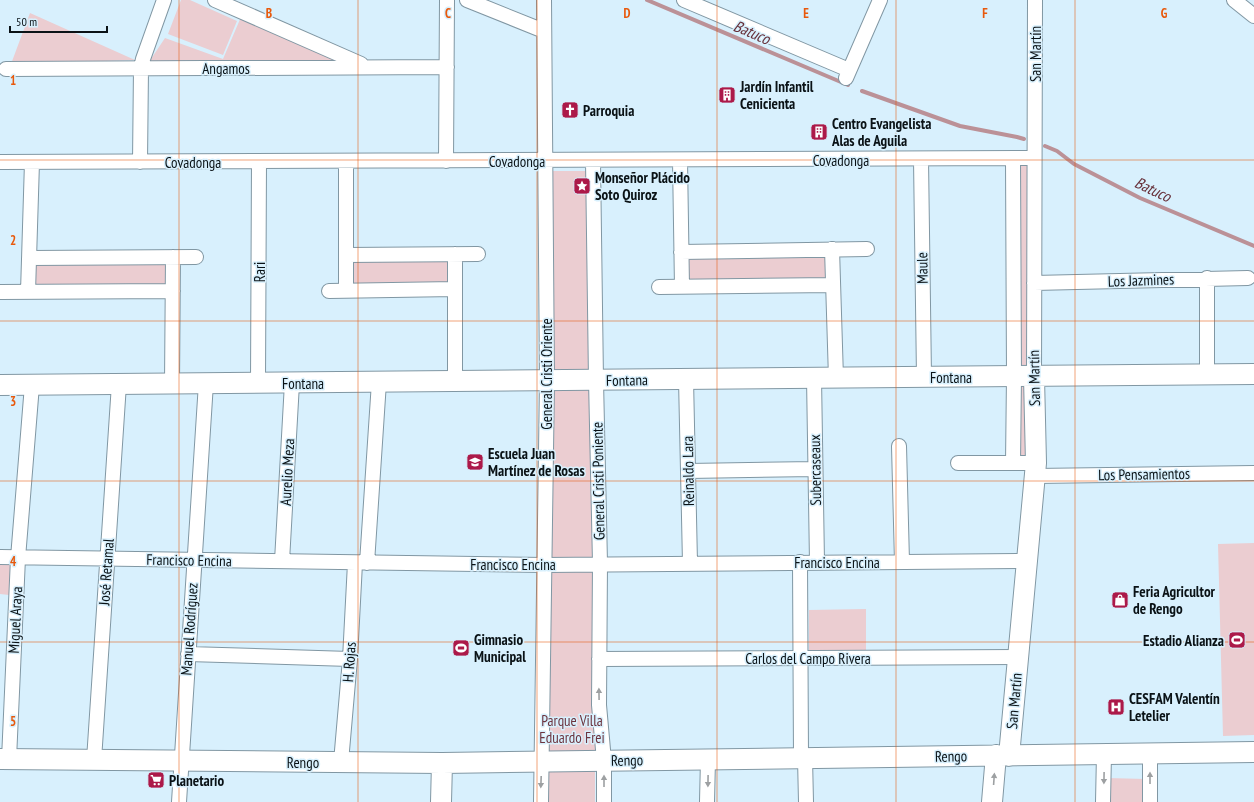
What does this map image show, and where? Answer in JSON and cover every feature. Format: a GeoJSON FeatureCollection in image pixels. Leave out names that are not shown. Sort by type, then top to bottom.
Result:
{"type":"FeatureCollection","features":[{"type":"Feature","properties":{"kind":"street"},"geometry":{"type":"LineString","coordinates":[[140,162],[141,68],[164,0]]}},
{"type":"Feature","properties":{"kind":"street"},"geometry":{"type":"LineString","coordinates":[[214,0],[366,67]]}},
{"type":"Feature","properties":{"kind":"street"},"geometry":{"type":"LineString","coordinates":[[446,161],[447,0]]}},
{"type":"Feature","properties":{"kind":"street"},"geometry":{"type":"LineString","coordinates":[[467,0],[544,30]]}},
{"type":"Feature","properties":{"kind":"street","name":"General Cristi Oriente"},"geometry":{"type":"LineString","coordinates":[[541,802],[547,381],[544,0]]}},
{"type":"Feature","properties":{"kind":"street"},"geometry":{"type":"LineString","coordinates":[[684,0],[848,74],[880,0]]}},
{"type":"Feature","properties":{"kind":"street","name":"San Martín"},"geometry":{"type":"LineString","coordinates":[[992,802],[1002,756],[1018,657],[1035,470],[1035,0]]}},
{"type":"Feature","properties":{"kind":"street"},"geometry":{"type":"LineString","coordinates":[[1234,0],[1254,16]]}},
{"type":"Feature","properties":{"kind":"street","name":"Angamos"},"geometry":{"type":"LineString","coordinates":[[6,69],[447,67]]}},
{"type":"Feature","properties":{"kind":"street","name":"Covadonga"},"geometry":{"type":"LineString","coordinates":[[0,162],[921,160],[1034,158]]}},
{"type":"Feature","properties":{"kind":"street","name":"San Martín"},"geometry":{"type":"LineString","coordinates":[[1013,159],[1013,464]]}},
{"type":"Feature","properties":{"kind":"street"},"geometry":{"type":"LineString","coordinates":[[680,160],[682,287]]}},
{"type":"Feature","properties":{"kind":"street","name":"Maule"},"geometry":{"type":"LineString","coordinates":[[921,160],[924,377]]}},
{"type":"Feature","properties":{"kind":"street","name":"Rari"},"geometry":{"type":"LineString","coordinates":[[258,383],[259,161]]}},
{"type":"Feature","properties":{"kind":"street"},"geometry":{"type":"LineString","coordinates":[[346,161],[346,290]]}},
{"type":"Feature","properties":{"kind":"street","name":"General Cristi Poniente"},"geometry":{"type":"LineString","coordinates":[[593,161],[600,563],[599,705],[604,761],[604,802]]}},
{"type":"Feature","properties":{"kind":"street"},"geometry":{"type":"LineString","coordinates":[[28,292],[32,162]]}},
{"type":"Feature","properties":{"kind":"street"},"geometry":{"type":"LineString","coordinates":[[832,249],[836,378]]}},
{"type":"Feature","properties":{"kind":"street"},"geometry":{"type":"LineString","coordinates":[[682,252],[867,249]]}},
{"type":"Feature","properties":{"kind":"street"},"geometry":{"type":"LineString","coordinates":[[455,254],[455,381]]}},
{"type":"Feature","properties":{"kind":"street"},"geometry":{"type":"LineString","coordinates":[[346,255],[478,254]]}},
{"type":"Feature","properties":{"kind":"street"},"geometry":{"type":"LineString","coordinates":[[172,384],[173,257]]}},
{"type":"Feature","properties":{"kind":"street"},"geometry":{"type":"LineString","coordinates":[[29,258],[196,257]]}},
{"type":"Feature","properties":{"kind":"street"},"geometry":{"type":"LineString","coordinates":[[1206,278],[1207,375]]}},
{"type":"Feature","properties":{"kind":"street","name":"Los Jazmines"},"geometry":{"type":"LineString","coordinates":[[1034,283],[1248,278]]}},
{"type":"Feature","properties":{"kind":"street"},"geometry":{"type":"LineString","coordinates":[[659,287],[833,285]]}},
{"type":"Feature","properties":{"kind":"street"},"geometry":{"type":"LineString","coordinates":[[329,291],[455,289]]}},
{"type":"Feature","properties":{"kind":"street"},"geometry":{"type":"LineString","coordinates":[[0,292],[173,291]]}},
{"type":"Feature","properties":{"kind":"street","name":"Fontana"},"geometry":{"type":"LineString","coordinates":[[0,385],[1254,374]]}},
{"type":"Feature","properties":{"kind":"street","name":"Subercaseaux"},"geometry":{"type":"LineString","coordinates":[[814,378],[817,562]]}},
{"type":"Feature","properties":{"kind":"street","name":"Reinaldo Lara"},"geometry":{"type":"LineString","coordinates":[[686,379],[690,563]]}},
{"type":"Feature","properties":{"kind":"street","name":"H. Rojas"},"geometry":{"type":"LineString","coordinates":[[342,762],[350,659],[379,382]]}},
{"type":"Feature","properties":{"kind":"street","name":"Manuel Rodríguez"},"geometry":{"type":"LineString","coordinates":[[179,802],[206,383]]}},
{"type":"Feature","properties":{"kind":"street","name":"Aurelio Meza"},"geometry":{"type":"LineString","coordinates":[[282,562],[292,383]]}},
{"type":"Feature","properties":{"kind":"street","name":"José Retamal"},"geometry":{"type":"LineString","coordinates":[[94,760],[119,384]]}},
{"type":"Feature","properties":{"kind":"street","name":"Miguel Araya"},"geometry":{"type":"LineString","coordinates":[[4,759],[32,385]]}},
{"type":"Feature","properties":{"kind":"street"},"geometry":{"type":"LineString","coordinates":[[899,446],[902,562]]}},
{"type":"Feature","properties":{"kind":"street","name":"Los Pensamientos"},"geometry":{"type":"LineString","coordinates":[[958,463],[1013,464],[1035,470],[1254,473]]}},
{"type":"Feature","properties":{"kind":"street"},"geometry":{"type":"LineString","coordinates":[[688,471],[815,469]]}},
{"type":"Feature","properties":{"kind":"street","name":"Francisco Encina"},"geometry":{"type":"LineString","coordinates":[[0,557],[544,565],[600,563],[1027,561]]}},
{"type":"Feature","properties":{"kind":"street"},"geometry":{"type":"LineString","coordinates":[[800,562],[800,658],[806,802]]}},
{"type":"Feature","properties":{"kind":"street"},"geometry":{"type":"LineString","coordinates":[[188,654],[350,659]]}},
{"type":"Feature","properties":{"kind":"street","name":"Carlos del Campo Rivera"},"geometry":{"type":"LineString","coordinates":[[599,659],[1018,657]]}},
{"type":"Feature","properties":{"kind":"street","name":"Rengo"},"geometry":{"type":"LineString","coordinates":[[4,759],[442,762],[1254,752]]}},
{"type":"Feature","properties":{"kind":"street"},"geometry":{"type":"LineString","coordinates":[[1103,802],[1104,754]]}},
{"type":"Feature","properties":{"kind":"street"},"geometry":{"type":"LineString","coordinates":[[1150,754],[1150,802]]}},
{"type":"Feature","properties":{"kind":"street"},"geometry":{"type":"LineString","coordinates":[[708,759],[708,802]]}},
{"type":"Feature","properties":{"kind":"street"},"geometry":{"type":"LineString","coordinates":[[441,802],[442,762]]}},
{"type":"Feature","properties":{"kind":"green space"},"geometry":{"type":"Polygon","coordinates":[[[181,0],[190,0],[237,21],[223,55],[168,34],[181,0]]]}},
{"type":"Feature","properties":{"kind":"green space"},"geometry":{"type":"Polygon","coordinates":[[[30,13],[135,60],[11,64],[30,13]]]}},
{"type":"Feature","properties":{"kind":"green space"},"geometry":{"type":"Polygon","coordinates":[[[241,17],[351,64],[147,65],[165,38],[223,59],[241,17]]]}},
{"type":"Feature","properties":{"kind":"green space"},"geometry":{"type":"Polygon","coordinates":[[[1028,164],[1031,459],[1017,459],[1017,165],[1028,164]]]}},
{"type":"Feature","properties":{"kind":"green space","name":"Parque Villa Eduardo Frei"},"geometry":{"type":"Polygon","coordinates":[[[553,171],[588,171],[595,752],[549,752],[553,171]]]}},
{"type":"Feature","properties":{"kind":"green space"},"geometry":{"type":"Polygon","coordinates":[[[828,254],[828,281],[685,284],[685,255],[828,254]]]}},
{"type":"Feature","properties":{"kind":"green space"},"geometry":{"type":"Polygon","coordinates":[[[450,259],[450,285],[350,286],[351,260],[450,259]]]}},
{"type":"Feature","properties":{"kind":"green space"},"geometry":{"type":"Polygon","coordinates":[[[35,263],[170,263],[169,286],[34,288],[35,263]]]}},
{"type":"Feature","properties":{"kind":"green space","name":"Estadio Alianza"},"geometry":{"type":"Polygon","coordinates":[[[1254,543],[1254,735],[1223,736],[1218,544],[1254,543]]]}},
{"type":"Feature","properties":{"kind":"green space"},"geometry":{"type":"Polygon","coordinates":[[[0,564],[13,564],[9,595],[0,594],[0,564]]]}},
{"type":"Feature","properties":{"kind":"green space"},"geometry":{"type":"Polygon","coordinates":[[[866,609],[866,650],[809,652],[809,610],[866,609]]]}},
{"type":"Feature","properties":{"kind":"green space"},"geometry":{"type":"Polygon","coordinates":[[[549,767],[595,768],[595,802],[549,802],[549,767]]]}},
{"type":"Feature","properties":{"kind":"green space"},"geometry":{"type":"Polygon","coordinates":[[[1107,778],[1146,779],[1146,802],[1107,802],[1107,778]]]}},
{"type":"Feature","properties":{"kind":"waterway","name":"Batuco"},"geometry":{"type":"LineString","coordinates":[[647,0],[848,85]]}},
{"type":"Feature","properties":{"kind":"waterway","name":"Batuco"},"geometry":{"type":"LineString","coordinates":[[862,91],[960,126],[1024,139]]}},
{"type":"Feature","properties":{"kind":"waterway","name":"Batuco"},"geometry":{"type":"LineString","coordinates":[[1045,146],[1057,151],[1074,164],[1140,198],[1254,246]]}},
{"type":"Feature","properties":{"kind":"place","name":"Jardín Infantil Cenicienta"},"geometry":{"type":"Point","coordinates":[727,95]}},
{"type":"Feature","properties":{"kind":"place","name":"Parroquia"},"geometry":{"type":"Point","coordinates":[570,110]}},
{"type":"Feature","properties":{"kind":"place","name":"Centro Evangelista Alas de Aguila"},"geometry":{"type":"Point","coordinates":[819,132]}},
{"type":"Feature","properties":{"kind":"place","name":"Monseñor Plácido Soto Quiroz"},"geometry":{"type":"Point","coordinates":[582,186]}},
{"type":"Feature","properties":{"kind":"place","name":"Escuela Juan Martínez de Rosas"},"geometry":{"type":"Point","coordinates":[475,462]}},
{"type":"Feature","properties":{"kind":"place","name":"Feria Agricultor de Rengo"},"geometry":{"type":"Point","coordinates":[1120,600]}},
{"type":"Feature","properties":{"kind":"place","name":"Estadio Alianza"},"geometry":{"type":"Point","coordinates":[1237,640]}},
{"type":"Feature","properties":{"kind":"place","name":"Gimnasio Municipal"},"geometry":{"type":"Point","coordinates":[461,648]}},
{"type":"Feature","properties":{"kind":"place","name":"CESFAM Valentín Letelier"},"geometry":{"type":"Point","coordinates":[1116,707]}},
{"type":"Feature","properties":{"kind":"place","name":"Planetario"},"geometry":{"type":"Point","coordinates":[156,780]}}]}
